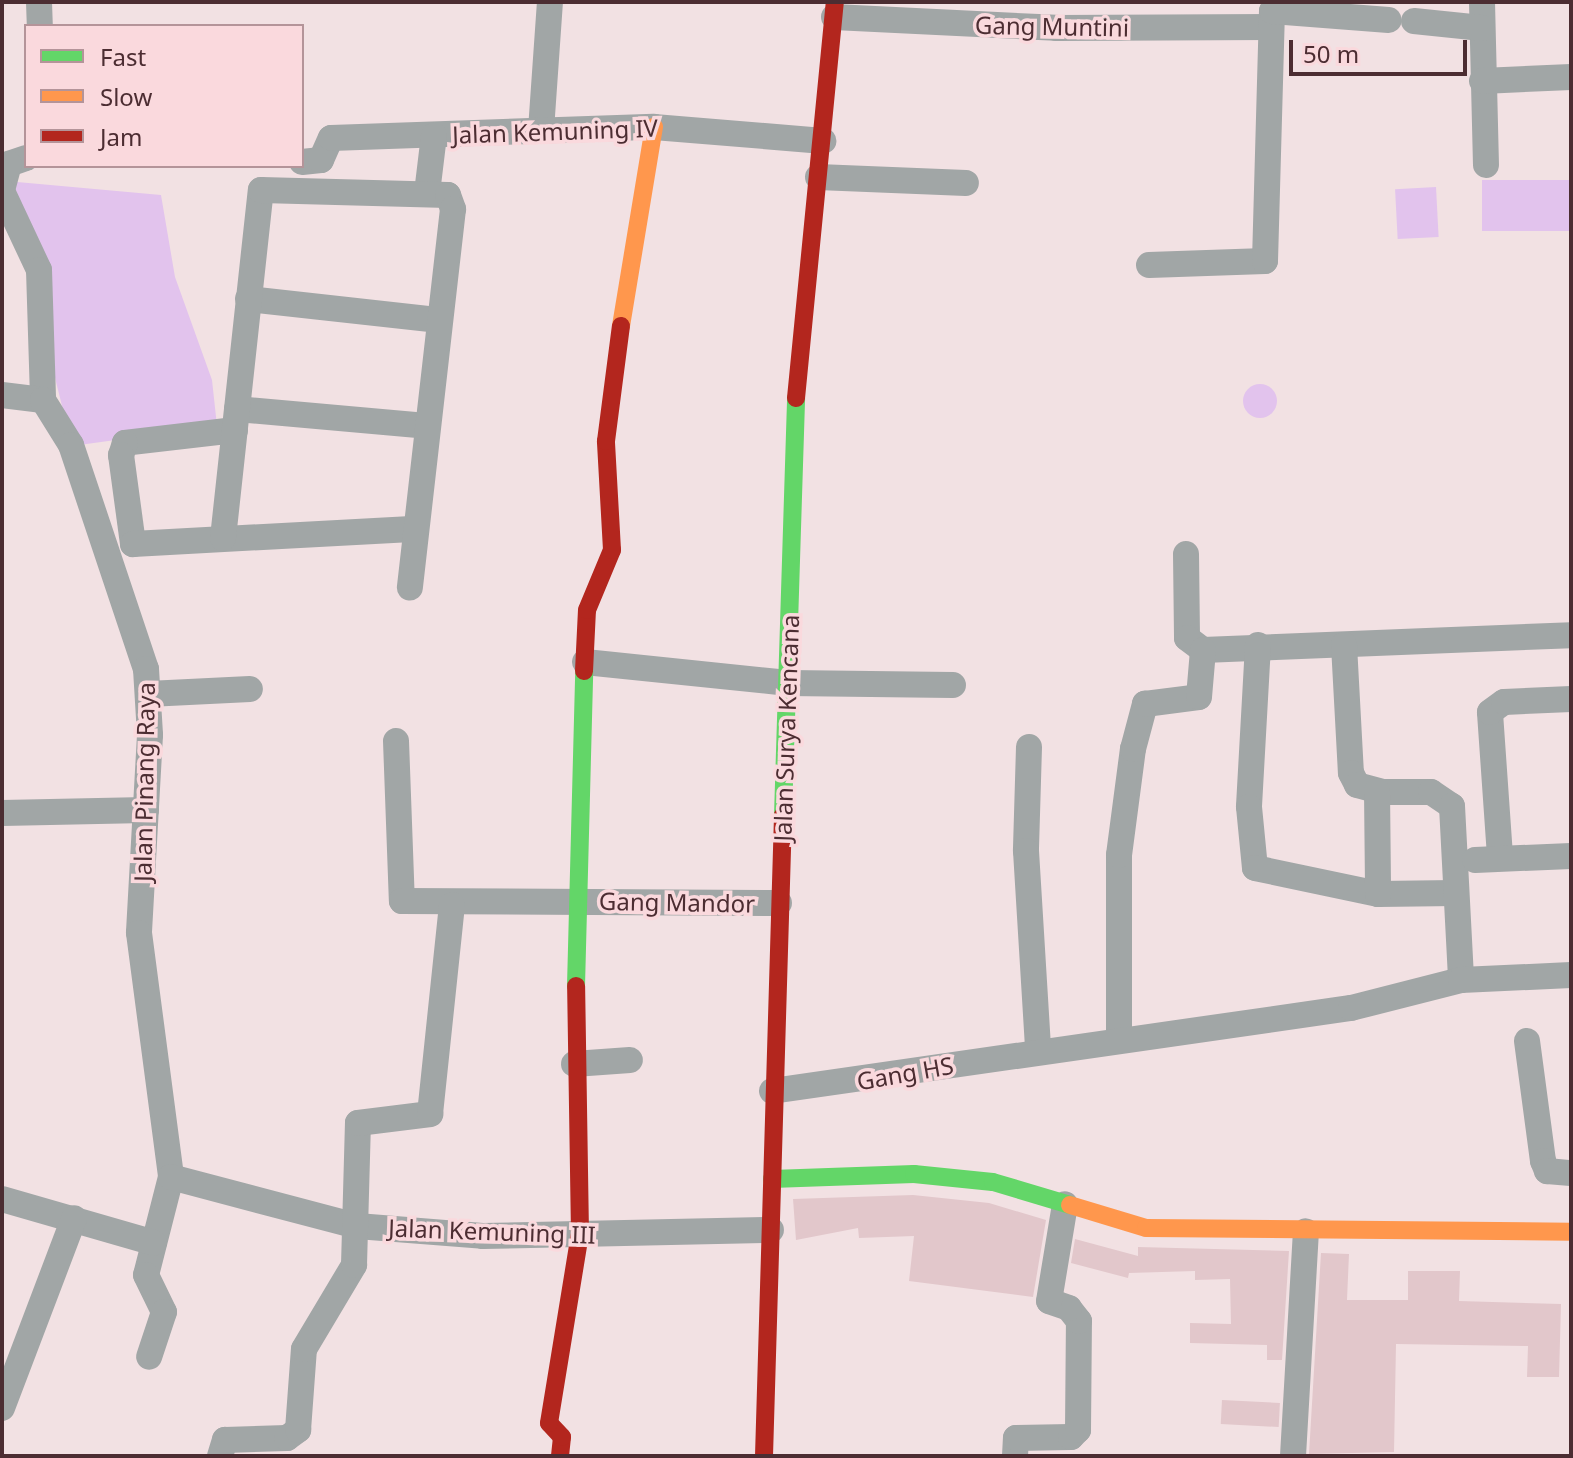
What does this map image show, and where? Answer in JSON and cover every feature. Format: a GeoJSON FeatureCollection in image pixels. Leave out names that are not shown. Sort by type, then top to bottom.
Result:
{"type":"FeatureCollection","features":[{"type":"Feature","properties":{"kind":"street"},"geometry":{"type":"LineString","coordinates":[[39,2],[40,24]]}},
{"type":"Feature","properties":{"kind":"street"},"geometry":{"type":"LineString","coordinates":[[541,130],[550,2]]}},
{"type":"Feature","properties":{"kind":"street","name":"Gang Muntini"},"geometry":{"type":"LineString","coordinates":[[835,9],[1056,28],[1270,27]]}},
{"type":"Feature","properties":{"kind":"street","name":"Jalan Surya Kencana"},"geometry":{"type":"LineString","coordinates":[[764,1456],[772,1091],[797,354],[823,141],[835,9]]}},
{"type":"Feature","properties":{"kind":"street"},"geometry":{"type":"LineString","coordinates":[[1149,265],[1265,261],[1270,27],[1274,10],[1401,20],[1482,15],[1486,165]]}},
{"type":"Feature","properties":{"kind":"street"},"geometry":{"type":"LineString","coordinates":[[1482,81],[1571,77]]}},
{"type":"Feature","properties":{"kind":"street"},"geometry":{"type":"LineString","coordinates":[[560,1456],[562,1437],[549,1423],[580,1234],[574,1064],[575,900],[587,610],[612,550],[606,441],[610,391],[654,127]]}},
{"type":"Feature","properties":{"kind":"street","name":"Jalan Kemuning IV"},"geometry":{"type":"LineString","coordinates":[[304,162],[321,160],[331,138],[654,127],[823,141]]}},
{"type":"Feature","properties":{"kind":"street"},"geometry":{"type":"LineString","coordinates":[[427,193],[434,135]]}},
{"type":"Feature","properties":{"kind":"street"},"geometry":{"type":"LineString","coordinates":[[2,395],[43,400],[39,270],[2,191],[9,164],[24,159]]}},
{"type":"Feature","properties":{"kind":"street"},"geometry":{"type":"LineString","coordinates":[[818,177],[966,183]]}},
{"type":"Feature","properties":{"kind":"street"},"geometry":{"type":"LineString","coordinates":[[223,538],[261,190],[427,193],[452,201],[412,529],[410,588]]}},
{"type":"Feature","properties":{"kind":"street"},"geometry":{"type":"LineString","coordinates":[[248,299],[437,320]]}},
{"type":"Feature","properties":{"kind":"street","name":"Jalan Pinang Raya"},"geometry":{"type":"LineString","coordinates":[[43,400],[71,445],[146,669],[146,810],[139,933],[171,1177]]}},
{"type":"Feature","properties":{"kind":"street"},"geometry":{"type":"LineString","coordinates":[[412,529],[133,544],[121,451],[129,442],[236,419],[426,426]]}},
{"type":"Feature","properties":{"kind":"street"},"geometry":{"type":"LineString","coordinates":[[1186,554],[1187,638],[1203,650],[1258,645],[1344,645],[1571,635]]}},
{"type":"Feature","properties":{"kind":"street"},"geometry":{"type":"LineString","coordinates":[[1258,645],[1252,862],[1271,874],[1378,894],[1455,893]]}},
{"type":"Feature","properties":{"kind":"street"},"geometry":{"type":"LineString","coordinates":[[1344,645],[1351,773],[1357,785],[1377,791],[1431,792],[1450,801],[1461,980]]}},
{"type":"Feature","properties":{"kind":"street"},"geometry":{"type":"LineString","coordinates":[[1119,1039],[1119,855],[1136,736],[1145,704],[1199,697],[1203,650]]}},
{"type":"Feature","properties":{"kind":"street"},"geometry":{"type":"LineString","coordinates":[[585,662],[788,683],[953,685]]}},
{"type":"Feature","properties":{"kind":"street"},"geometry":{"type":"LineString","coordinates":[[148,694],[250,689]]}},
{"type":"Feature","properties":{"kind":"street"},"geometry":{"type":"LineString","coordinates":[[1571,699],[1504,702],[1490,712],[1488,858],[1571,856]]}},
{"type":"Feature","properties":{"kind":"street","name":"Gang Mandor"},"geometry":{"type":"LineString","coordinates":[[396,741],[398,897],[452,905],[575,900],[779,903]]}},
{"type":"Feature","properties":{"kind":"street"},"geometry":{"type":"LineString","coordinates":[[1029,747],[1026,851],[1038,1049]]}},
{"type":"Feature","properties":{"kind":"street"},"geometry":{"type":"LineString","coordinates":[[1377,791],[1378,894]]}},
{"type":"Feature","properties":{"kind":"street"},"geometry":{"type":"LineString","coordinates":[[2,813],[146,810]]}},
{"type":"Feature","properties":{"kind":"street"},"geometry":{"type":"LineString","coordinates":[[220,1456],[222,1442],[229,1439],[296,1435],[304,1349],[350,1277],[357,1226],[358,1123],[430,1114],[452,905]]}},
{"type":"Feature","properties":{"kind":"street","name":"Gang HS"},"geometry":{"type":"LineString","coordinates":[[772,1091],[902,1076],[1038,1049],[1351,1008],[1461,980],[1571,975]]}},
{"type":"Feature","properties":{"kind":"street"},"geometry":{"type":"LineString","coordinates":[[1527,1041],[1543,1161],[1547,1171],[1571,1173]]}},
{"type":"Feature","properties":{"kind":"street"},"geometry":{"type":"LineString","coordinates":[[574,1064],[630,1060]]}},
{"type":"Feature","properties":{"kind":"street"},"geometry":{"type":"LineString","coordinates":[[772,1179],[948,1176],[993,1182],[1146,1228],[1571,1232]]}},
{"type":"Feature","properties":{"kind":"street"},"geometry":{"type":"LineString","coordinates":[[149,1357],[164,1312],[147,1283],[171,1177]]}},
{"type":"Feature","properties":{"kind":"street","name":"Jalan Kemuning III"},"geometry":{"type":"LineString","coordinates":[[171,1177],[357,1226],[483,1236],[771,1230]]}},
{"type":"Feature","properties":{"kind":"street"},"geometry":{"type":"LineString","coordinates":[[2,1199],[154,1243]]}},
{"type":"Feature","properties":{"kind":"street"},"geometry":{"type":"LineString","coordinates":[[1015,1456],[1016,1438],[1071,1437],[1078,1430],[1079,1321],[1069,1308],[1049,1301],[1065,1204]]}},
{"type":"Feature","properties":{"kind":"street"},"geometry":{"type":"LineString","coordinates":[[2,1408],[74,1218]]}},
{"type":"Feature","properties":{"kind":"street"},"geometry":{"type":"LineString","coordinates":[[1293,1456],[1306,1231]]}},
{"type":"Feature","properties":{"kind":"shaded area"},"geometry":{"type":"Polygon","coordinates":[[[1482,180],[1571,180],[1571,231],[1482,231],[1482,180]]]}},
{"type":"Feature","properties":{"kind":"shaded area"},"geometry":{"type":"Polygon","coordinates":[[[6,181],[161,195],[175,277],[212,380],[217,426],[72,446],[6,181]]]}},
{"type":"Feature","properties":{"kind":"shaded area"},"geometry":{"type":"Polygon","coordinates":[[[1436,187],[1439,237],[1398,239],[1395,189],[1436,187]]]}},
{"type":"Feature","properties":{"kind":"shaded area"},"geometry":{"type":"Polygon","coordinates":[[[1260,384],[1272,389],[1277,401],[1272,413],[1260,418],[1248,413],[1243,401],[1248,389],[1260,384]]]}},
{"type":"Feature","properties":{"kind":"building"},"geometry":{"type":"Polygon","coordinates":[[[913,1195],[989,1203],[1046,1220],[1033,1297],[909,1281],[914,1236],[859,1238],[858,1228],[796,1240],[793,1199],[913,1195]]]}},
{"type":"Feature","properties":{"kind":"building"},"geometry":{"type":"Polygon","coordinates":[[[1075,1239],[1138,1256],[1138,1247],[1289,1251],[1282,1360],[1267,1360],[1267,1345],[1190,1343],[1190,1323],[1231,1324],[1230,1279],[1195,1280],[1195,1271],[1129,1273],[1128,1278],[1071,1263],[1075,1239]]]}},
{"type":"Feature","properties":{"kind":"building"},"geometry":{"type":"Polygon","coordinates":[[[1321,1253],[1349,1254],[1347,1300],[1408,1300],[1408,1271],[1460,1271],[1459,1301],[1561,1304],[1559,1377],[1527,1377],[1528,1346],[1396,1344],[1394,1452],[1309,1454],[1321,1253]]]}},
{"type":"Feature","properties":{"kind":"building"},"geometry":{"type":"Polygon","coordinates":[[[1222,1400],[1280,1403],[1279,1427],[1221,1424],[1222,1400]]]}},
{"type":"Feature","properties":{"kind":"traffic: fast"},"geometry":{"type":"LineString","coordinates":[[783,815],[796,398]]}},
{"type":"Feature","properties":{"kind":"traffic: fast"},"geometry":{"type":"LineString","coordinates":[[576,986],[584,671]]}},
{"type":"Feature","properties":{"kind":"traffic: fast"},"geometry":{"type":"LineString","coordinates":[[772,1179],[914,1174],[993,1182],[1070,1205]]}},
{"type":"Feature","properties":{"kind":"traffic: slow"},"geometry":{"type":"LineString","coordinates":[[621,326],[654,127]]}},
{"type":"Feature","properties":{"kind":"traffic: slow"},"geometry":{"type":"LineString","coordinates":[[1070,1205],[1146,1228],[1571,1232]]}},
{"type":"Feature","properties":{"kind":"traffic: jam"},"geometry":{"type":"LineString","coordinates":[[796,398],[835,2]]}},
{"type":"Feature","properties":{"kind":"traffic: jam"},"geometry":{"type":"LineString","coordinates":[[584,671],[587,610],[612,550],[606,441],[621,326]]}},
{"type":"Feature","properties":{"kind":"traffic: jam"},"geometry":{"type":"LineString","coordinates":[[764,1456],[783,815]]}},
{"type":"Feature","properties":{"kind":"traffic: jam"},"geometry":{"type":"LineString","coordinates":[[560,1456],[562,1437],[549,1423],[580,1234],[576,986]]}}]}
